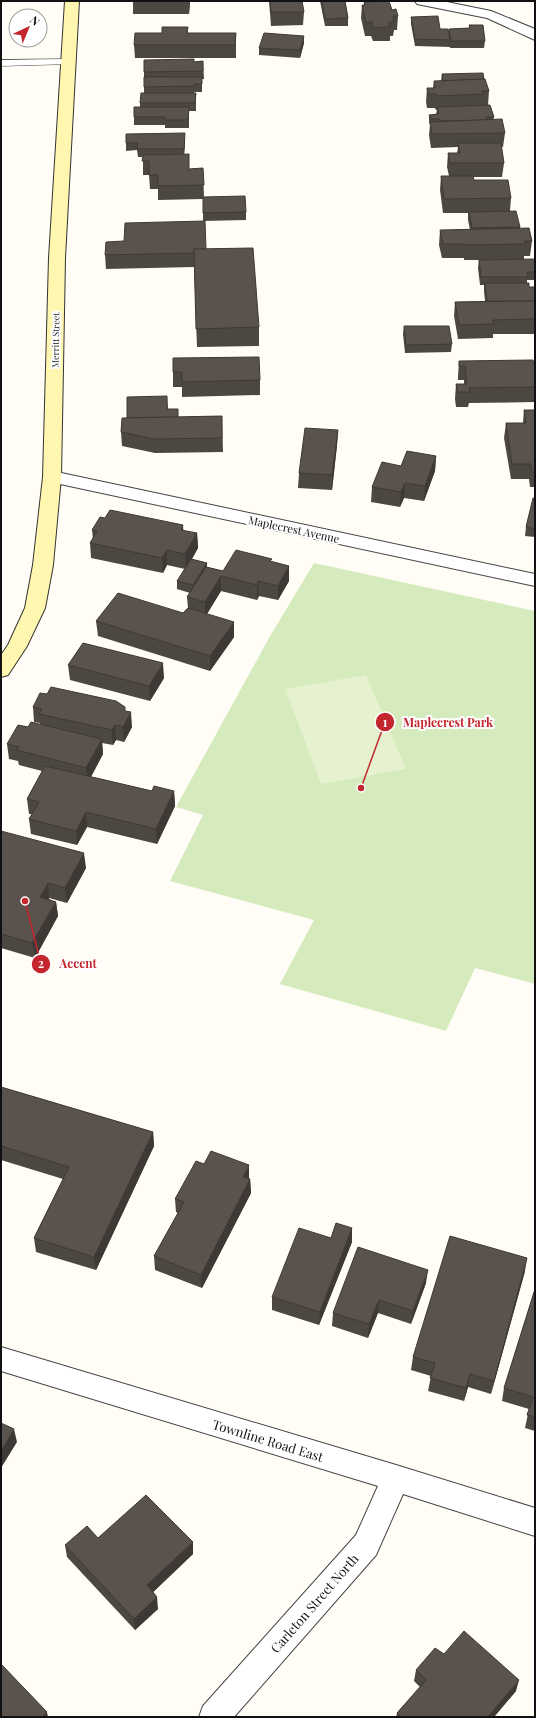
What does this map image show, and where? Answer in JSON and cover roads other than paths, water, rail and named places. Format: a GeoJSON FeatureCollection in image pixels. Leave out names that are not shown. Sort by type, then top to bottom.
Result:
{"type":"FeatureCollection","features":[{"type":"Feature","properties":{"kind":"main road","name":"Merritt Street"},"geometry":{"type":"LineString","coordinates":[[1,670],[17,646],[34,608],[43,565],[52,477],[57,258],[72,1]]}},
{"type":"Feature","properties":{"kind":"street"},"geometry":{"type":"LineString","coordinates":[[422,1],[491,15],[534,34],[535,36]]}},
{"type":"Feature","properties":{"kind":"street","name":"Maplecrest Avenue"},"geometry":{"type":"LineString","coordinates":[[52,477],[535,580]]}},
{"type":"Feature","properties":{"kind":"street","name":"Townline Road East"},"geometry":{"type":"LineString","coordinates":[[1,1359],[396,1478],[535,1522]]}},
{"type":"Feature","properties":{"kind":"street","name":"Carleton Street North"},"geometry":{"type":"LineString","coordinates":[[214,1717],[366,1545],[396,1478]]}},
{"type":"Feature","properties":{"kind":"lane"},"geometry":{"type":"LineString","coordinates":[[1,63],[68,62]]}},
{"type":"Feature","properties":{"kind":"place","name":"Maplecrest Park"},"geometry":{"type":"Point","coordinates":[361,788]}},
{"type":"Feature","properties":{"kind":"place","name":"Accent"},"geometry":{"type":"Point","coordinates":[25,901]}}]}
